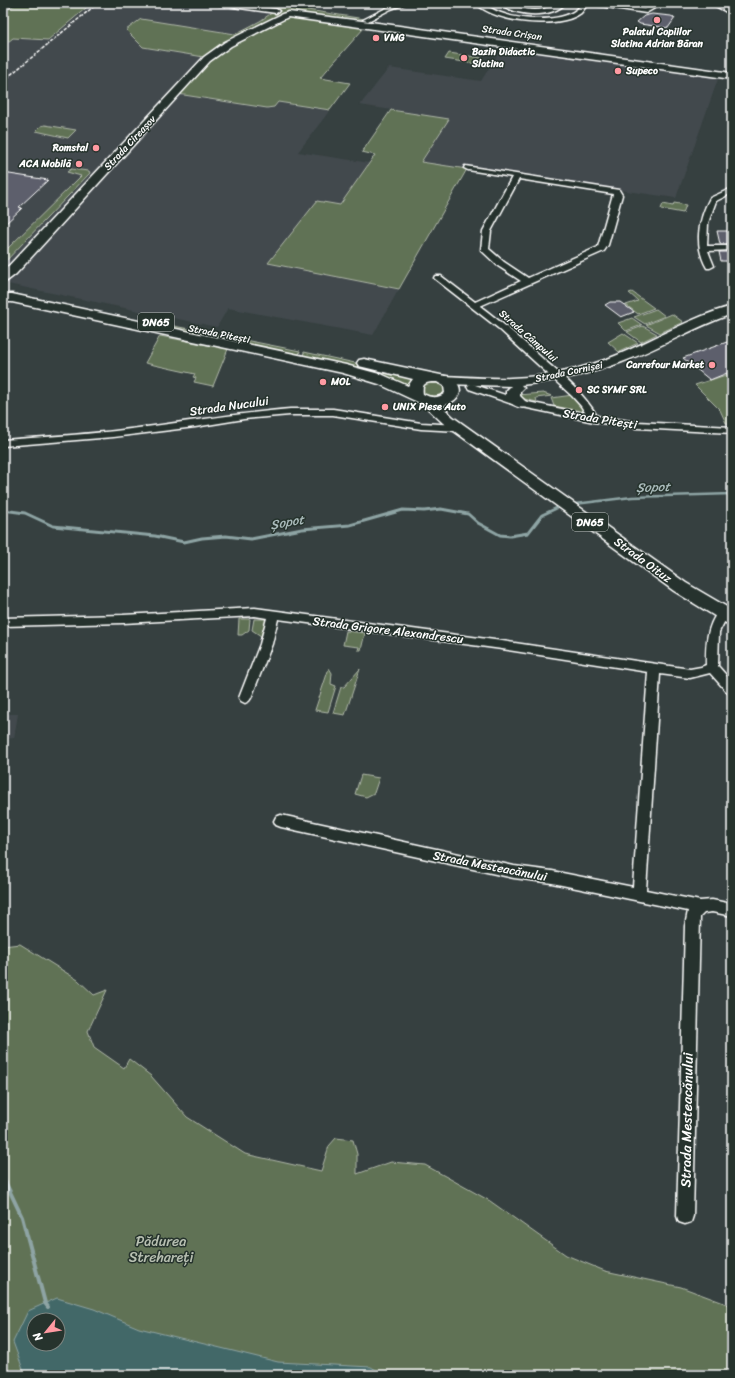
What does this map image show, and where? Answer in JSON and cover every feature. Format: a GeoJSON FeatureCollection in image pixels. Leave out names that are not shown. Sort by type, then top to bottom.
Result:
{"type":"FeatureCollection","features":[{"type":"Feature","properties":{"kind":"main road","name":"Strada Crișan"},"geometry":{"type":"LineString","coordinates":[[286,11],[379,21],[732,76]]}},
{"type":"Feature","properties":{"kind":"main road","name":"Strada Crișan"},"geometry":{"type":"LineString","coordinates":[[286,11],[379,21],[732,72]]}},
{"type":"Feature","properties":{"kind":"main road","name":"Strada Cireașov"},"geometry":{"type":"LineString","coordinates":[[6,286],[207,59],[228,44],[286,11]]}},
{"type":"Feature","properties":{"kind":"main road","name":"Strada Pitești"},"geometry":{"type":"LineString","coordinates":[[6,286],[17,293],[363,373],[386,381],[422,398]]}},
{"type":"Feature","properties":{"kind":"main road","name":"Strada Cornișei"},"geometry":{"type":"LineString","coordinates":[[451,395],[472,387],[543,387],[607,364],[711,317],[732,310]]}},
{"type":"Feature","properties":{"kind":"main road","name":"Strada Cornișei"},"geometry":{"type":"LineString","coordinates":[[444,380],[511,382],[561,380],[617,369],[711,325],[732,317]]}},
{"type":"Feature","properties":{"kind":"main road","name":"Strada Pitești"},"geometry":{"type":"LineString","coordinates":[[154,324],[444,380]]}},
{"type":"Feature","properties":{"kind":"main road"},"geometry":{"type":"LineString","coordinates":[[429,378],[422,380],[414,386],[414,390],[422,398],[439,402],[451,395],[452,386],[444,380]]}},
{"type":"Feature","properties":{"kind":"main road"},"geometry":{"type":"LineString","coordinates":[[517,388],[513,391],[513,397],[521,404]]}},
{"type":"Feature","properties":{"kind":"main road","name":"Strada Oituz"},"geometry":{"type":"LineString","coordinates":[[451,395],[450,410],[459,428]]}},
{"type":"Feature","properties":{"kind":"main road","name":"Strada Oituz"},"geometry":{"type":"LineString","coordinates":[[422,398],[459,428],[680,587],[727,616]]}},
{"type":"Feature","properties":{"kind":"street"},"geometry":{"type":"LineString","coordinates":[[219,3],[286,11]]}},
{"type":"Feature","properties":{"kind":"street"},"geometry":{"type":"LineString","coordinates":[[379,21],[392,5],[404,3]]}},
{"type":"Feature","properties":{"kind":"street"},"geometry":{"type":"LineString","coordinates":[[479,3],[482,7],[492,13],[532,21],[550,20],[572,15],[584,7],[585,3]]}},
{"type":"Feature","properties":{"kind":"street"},"geometry":{"type":"LineString","coordinates":[[502,3],[514,9],[532,11],[550,10],[563,3]]}},
{"type":"Feature","properties":{"kind":"street"},"geometry":{"type":"LineString","coordinates":[[594,3],[646,11],[660,3]]}},
{"type":"Feature","properties":{"kind":"street"},"geometry":{"type":"LineString","coordinates":[[713,3],[732,13]]}},
{"type":"Feature","properties":{"kind":"street"},"geometry":{"type":"LineString","coordinates":[[468,168],[516,177],[616,192],[618,195],[604,245],[601,249],[475,306]]}},
{"type":"Feature","properties":{"kind":"street"},"geometry":{"type":"LineString","coordinates":[[516,177],[487,231],[485,250],[501,264],[528,282]]}},
{"type":"Feature","properties":{"kind":"street"},"geometry":{"type":"LineString","coordinates":[[710,266],[703,249],[704,223],[713,200],[732,190]]}},
{"type":"Feature","properties":{"kind":"street"},"geometry":{"type":"LineString","coordinates":[[703,249],[732,248]]}},
{"type":"Feature","properties":{"kind":"street","name":"Strada Câmpului"},"geometry":{"type":"LineString","coordinates":[[438,278],[501,326],[561,380],[585,404],[594,419]]}},
{"type":"Feature","properties":{"kind":"street","name":"Strada Pitești"},"geometry":{"type":"LineString","coordinates":[[472,387],[521,404],[594,419],[637,425],[732,430]]}},
{"type":"Feature","properties":{"kind":"street","name":"Strada Nucului"},"geometry":{"type":"LineString","coordinates":[[3,443],[113,434],[196,424],[244,416],[290,412],[333,412],[422,426],[459,428]]}},
{"type":"Feature","properties":{"kind":"street","name":"Strada Grigore Alexandrescu"},"geometry":{"type":"LineString","coordinates":[[3,622],[123,619],[255,612],[509,646],[692,674],[704,672],[712,667]]}},
{"type":"Feature","properties":{"kind":"street"},"geometry":{"type":"LineString","coordinates":[[245,698],[266,644],[274,614]]}},
{"type":"Feature","properties":{"kind":"street"},"geometry":{"type":"LineString","coordinates":[[727,616],[713,626],[711,638],[712,667],[732,690]]}},
{"type":"Feature","properties":{"kind":"street"},"geometry":{"type":"LineString","coordinates":[[639,895],[654,669]]}},
{"type":"Feature","properties":{"kind":"street","name":"Strada Mesteacănului"},"geometry":{"type":"LineString","coordinates":[[281,821],[514,872],[552,878],[700,908],[712,906],[732,910]]}},
{"type":"Feature","properties":{"kind":"street","name":"Strada Mesteacănului"},"geometry":{"type":"LineString","coordinates":[[685,1216],[692,926],[693,915],[700,908]]}},
{"type":"Feature","properties":{"kind":"shaded area"},"geometry":{"type":"Polygon","coordinates":[[[92,3],[287,3],[260,21],[235,34],[141,19],[143,47],[204,57],[158,107],[171,93],[267,108],[274,107],[277,102],[330,110],[298,152],[370,163],[340,205],[268,263],[399,289],[373,335],[228,308],[217,327],[3,283],[3,46],[13,38],[49,40],[92,3]]]}},
{"type":"Feature","properties":{"kind":"shaded area"},"geometry":{"type":"Polygon","coordinates":[[[504,45],[719,76],[676,198],[421,162],[449,119],[360,105],[389,68],[481,81],[504,45]]]}},
{"type":"Feature","properties":{"kind":"shaded area"},"geometry":{"type":"Polygon","coordinates":[[[3,714],[18,714],[14,738],[3,739],[3,714]]]}},
{"type":"Feature","properties":{"kind":"green space"},"geometry":{"type":"Polygon","coordinates":[[[17,3],[92,3],[48,40],[13,38],[3,46],[3,13],[17,3]]]}},
{"type":"Feature","properties":{"kind":"green space"},"geometry":{"type":"Polygon","coordinates":[[[510,3],[556,3],[545,8],[527,9],[510,3]]]}},
{"type":"Feature","properties":{"kind":"green space"},"geometry":{"type":"Polygon","coordinates":[[[282,6],[371,20],[320,78],[350,83],[330,110],[278,102],[274,107],[267,108],[171,93],[204,57],[143,47],[126,30],[141,19],[235,34],[260,21],[282,6]]]}},
{"type":"Feature","properties":{"kind":"green space","name":"Bazin Didactic Slatina"},"geometry":{"type":"Polygon","coordinates":[[[449,53],[482,58],[477,64],[445,59],[449,53]]]}},
{"type":"Feature","properties":{"kind":"green space"},"geometry":{"type":"Polygon","coordinates":[[[391,110],[449,119],[421,162],[467,169],[399,289],[268,263],[317,201],[340,205],[375,155],[362,152],[391,110]]]}},
{"type":"Feature","properties":{"kind":"green space"},"geometry":{"type":"Polygon","coordinates":[[[45,125],[76,130],[68,138],[36,131],[41,126],[45,125]]]}},
{"type":"Feature","properties":{"kind":"green space"},"geometry":{"type":"Polygon","coordinates":[[[71,169],[89,171],[90,173],[3,264],[3,253],[81,176],[67,172],[71,169]]]}},
{"type":"Feature","properties":{"kind":"green space"},"geometry":{"type":"Polygon","coordinates":[[[674,203],[686,205],[683,213],[661,209],[663,204],[673,206],[674,203]]]}},
{"type":"Feature","properties":{"kind":"green space"},"geometry":{"type":"Polygon","coordinates":[[[632,292],[654,308],[638,314],[626,305],[638,301],[629,293],[632,292]]]}},
{"type":"Feature","properties":{"kind":"green space"},"geometry":{"type":"Polygon","coordinates":[[[656,309],[665,316],[645,324],[634,317],[656,309]]]}},
{"type":"Feature","properties":{"kind":"green space"},"geometry":{"type":"Polygon","coordinates":[[[672,314],[683,322],[660,333],[646,325],[672,314]]]}},
{"type":"Feature","properties":{"kind":"green space"},"geometry":{"type":"Polygon","coordinates":[[[632,318],[642,325],[626,331],[618,323],[632,318]]]}},
{"type":"Feature","properties":{"kind":"green space"},"geometry":{"type":"Polygon","coordinates":[[[164,325],[300,351],[299,355],[164,327],[164,325]]]}},
{"type":"Feature","properties":{"kind":"green space"},"geometry":{"type":"Polygon","coordinates":[[[643,326],[657,334],[641,342],[627,332],[643,326]]]}},
{"type":"Feature","properties":{"kind":"green space"},"geometry":{"type":"Polygon","coordinates":[[[623,333],[638,343],[619,352],[608,342],[623,333]]]}},
{"type":"Feature","properties":{"kind":"green space"},"geometry":{"type":"Polygon","coordinates":[[[160,336],[228,349],[213,386],[194,382],[196,378],[193,377],[195,374],[145,363],[160,336]]]}},
{"type":"Feature","properties":{"kind":"green space"},"geometry":{"type":"Polygon","coordinates":[[[304,352],[420,377],[408,388],[359,369],[303,356],[304,352]]]}},
{"type":"Feature","properties":{"kind":"green space"},"geometry":{"type":"Polygon","coordinates":[[[732,373],[732,424],[726,423],[720,410],[695,385],[732,373]]]}},
{"type":"Feature","properties":{"kind":"green space"},"geometry":{"type":"Polygon","coordinates":[[[436,382],[445,387],[445,392],[443,394],[434,397],[423,393],[421,388],[425,384],[436,382]]]}},
{"type":"Feature","properties":{"kind":"green space"},"geometry":{"type":"Polygon","coordinates":[[[543,393],[552,396],[536,398],[537,402],[520,398],[518,395],[543,393]]]}},
{"type":"Feature","properties":{"kind":"green space"},"geometry":{"type":"Polygon","coordinates":[[[573,395],[586,412],[554,406],[551,398],[573,395]]]}},
{"type":"Feature","properties":{"kind":"green space"},"geometry":{"type":"Polygon","coordinates":[[[239,619],[250,619],[249,630],[242,635],[238,635],[239,619]]]}},
{"type":"Feature","properties":{"kind":"green space"},"geometry":{"type":"Polygon","coordinates":[[[254,619],[267,619],[261,636],[252,630],[254,619]]]}},
{"type":"Feature","properties":{"kind":"green space"},"geometry":{"type":"Polygon","coordinates":[[[346,631],[365,633],[361,650],[358,650],[359,647],[343,645],[346,631]]]}},
{"type":"Feature","properties":{"kind":"green space"},"geometry":{"type":"Polygon","coordinates":[[[329,668],[332,673],[331,684],[336,686],[328,712],[315,710],[329,668]]]}},
{"type":"Feature","properties":{"kind":"green space"},"geometry":{"type":"Polygon","coordinates":[[[360,669],[345,715],[333,713],[341,687],[344,687],[360,669]]]}},
{"type":"Feature","properties":{"kind":"green space"},"geometry":{"type":"Polygon","coordinates":[[[361,775],[379,778],[374,793],[366,797],[355,794],[361,775]]]}},
{"type":"Feature","properties":{"kind":"green space","name":"Pădurea Strehareți"},"geometry":{"type":"Polygon","coordinates":[[[20,944],[78,980],[94,995],[107,990],[88,1031],[94,1047],[124,1068],[129,1059],[151,1076],[187,1117],[245,1154],[321,1171],[329,1146],[336,1138],[353,1140],[357,1154],[357,1174],[391,1162],[425,1165],[490,1201],[566,1255],[605,1271],[681,1287],[732,1306],[732,1375],[3,1375],[3,946],[20,944]]]}},
{"type":"Feature","properties":{"kind":"water"},"geometry":{"type":"Polygon","coordinates":[[[57,1298],[94,1309],[139,1328],[278,1362],[371,1367],[385,1375],[25,1375],[13,1342],[26,1315],[26,1352],[66,1352],[66,1312],[28,1312],[57,1298]]]}},
{"type":"Feature","properties":{"kind":"building","name":"Palatul Copiilor Slatina Adrian Băran"},"geometry":{"type":"Polygon","coordinates":[[[652,14],[671,16],[675,18],[668,28],[640,24],[637,22],[644,16],[652,14]]]}},
{"type":"Feature","properties":{"kind":"building"},"geometry":{"type":"Polygon","coordinates":[[[3,173],[48,180],[19,207],[22,208],[3,226],[3,173]]]}},
{"type":"Feature","properties":{"kind":"building"},"geometry":{"type":"Polygon","coordinates":[[[717,231],[732,231],[732,244],[720,244],[717,231]]]}},
{"type":"Feature","properties":{"kind":"building"},"geometry":{"type":"Polygon","coordinates":[[[719,252],[732,252],[732,261],[721,261],[719,252]]]}},
{"type":"Feature","properties":{"kind":"building"},"geometry":{"type":"Polygon","coordinates":[[[610,302],[620,302],[634,312],[621,317],[605,305],[610,302]]]}},
{"type":"Feature","properties":{"kind":"building","name":"Carrefour Market"},"geometry":{"type":"Polygon","coordinates":[[[727,342],[732,346],[732,371],[710,380],[683,358],[727,342]]]}},
{"type":"Feature","properties":{"kind":"waterway","name":"Șopot"},"geometry":{"type":"LineString","coordinates":[[575,504],[632,497],[732,494]]}},
{"type":"Feature","properties":{"kind":"waterway","name":"Șopot"},"geometry":{"type":"LineString","coordinates":[[3,510],[25,513],[53,526],[155,536],[184,542],[202,538],[226,536],[251,539],[302,529],[350,525],[403,510],[424,511],[441,509],[468,514],[478,523],[500,535],[510,536],[528,533],[542,515],[559,507]]}},
{"type":"Feature","properties":{"kind":"waterway"},"geometry":{"type":"LineString","coordinates":[[3,1177],[22,1217],[45,1303],[48,1307]]}},
{"type":"Feature","properties":{"kind":"railway"},"geometry":{"type":"LineString","coordinates":[[3,81],[98,3]]}},
{"type":"Feature","properties":{"kind":"place","name":"Palatul Copiilor Slatina Adrian Băran"},"geometry":{"type":"Point","coordinates":[657,20]}},
{"type":"Feature","properties":{"kind":"place","name":"VMG"},"geometry":{"type":"Point","coordinates":[376,38]}},
{"type":"Feature","properties":{"kind":"place","name":"Bazin Didactic Slatina"},"geometry":{"type":"Point","coordinates":[464,58]}},
{"type":"Feature","properties":{"kind":"place","name":"Supeco"},"geometry":{"type":"Point","coordinates":[618,71]}},
{"type":"Feature","properties":{"kind":"place","name":"Romstal"},"geometry":{"type":"Point","coordinates":[96,148]}},
{"type":"Feature","properties":{"kind":"place","name":"ACA Mobilă"},"geometry":{"type":"Point","coordinates":[79,164]}},
{"type":"Feature","properties":{"kind":"place","name":"Carrefour Market"},"geometry":{"type":"Point","coordinates":[712,365]}},
{"type":"Feature","properties":{"kind":"place","name":"MOL"},"geometry":{"type":"Point","coordinates":[323,382]}},
{"type":"Feature","properties":{"kind":"place","name":"SC SYMF SRL"},"geometry":{"type":"Point","coordinates":[579,390]}},
{"type":"Feature","properties":{"kind":"place","name":"UNIX Piese Auto"},"geometry":{"type":"Point","coordinates":[385,407]}}]}
